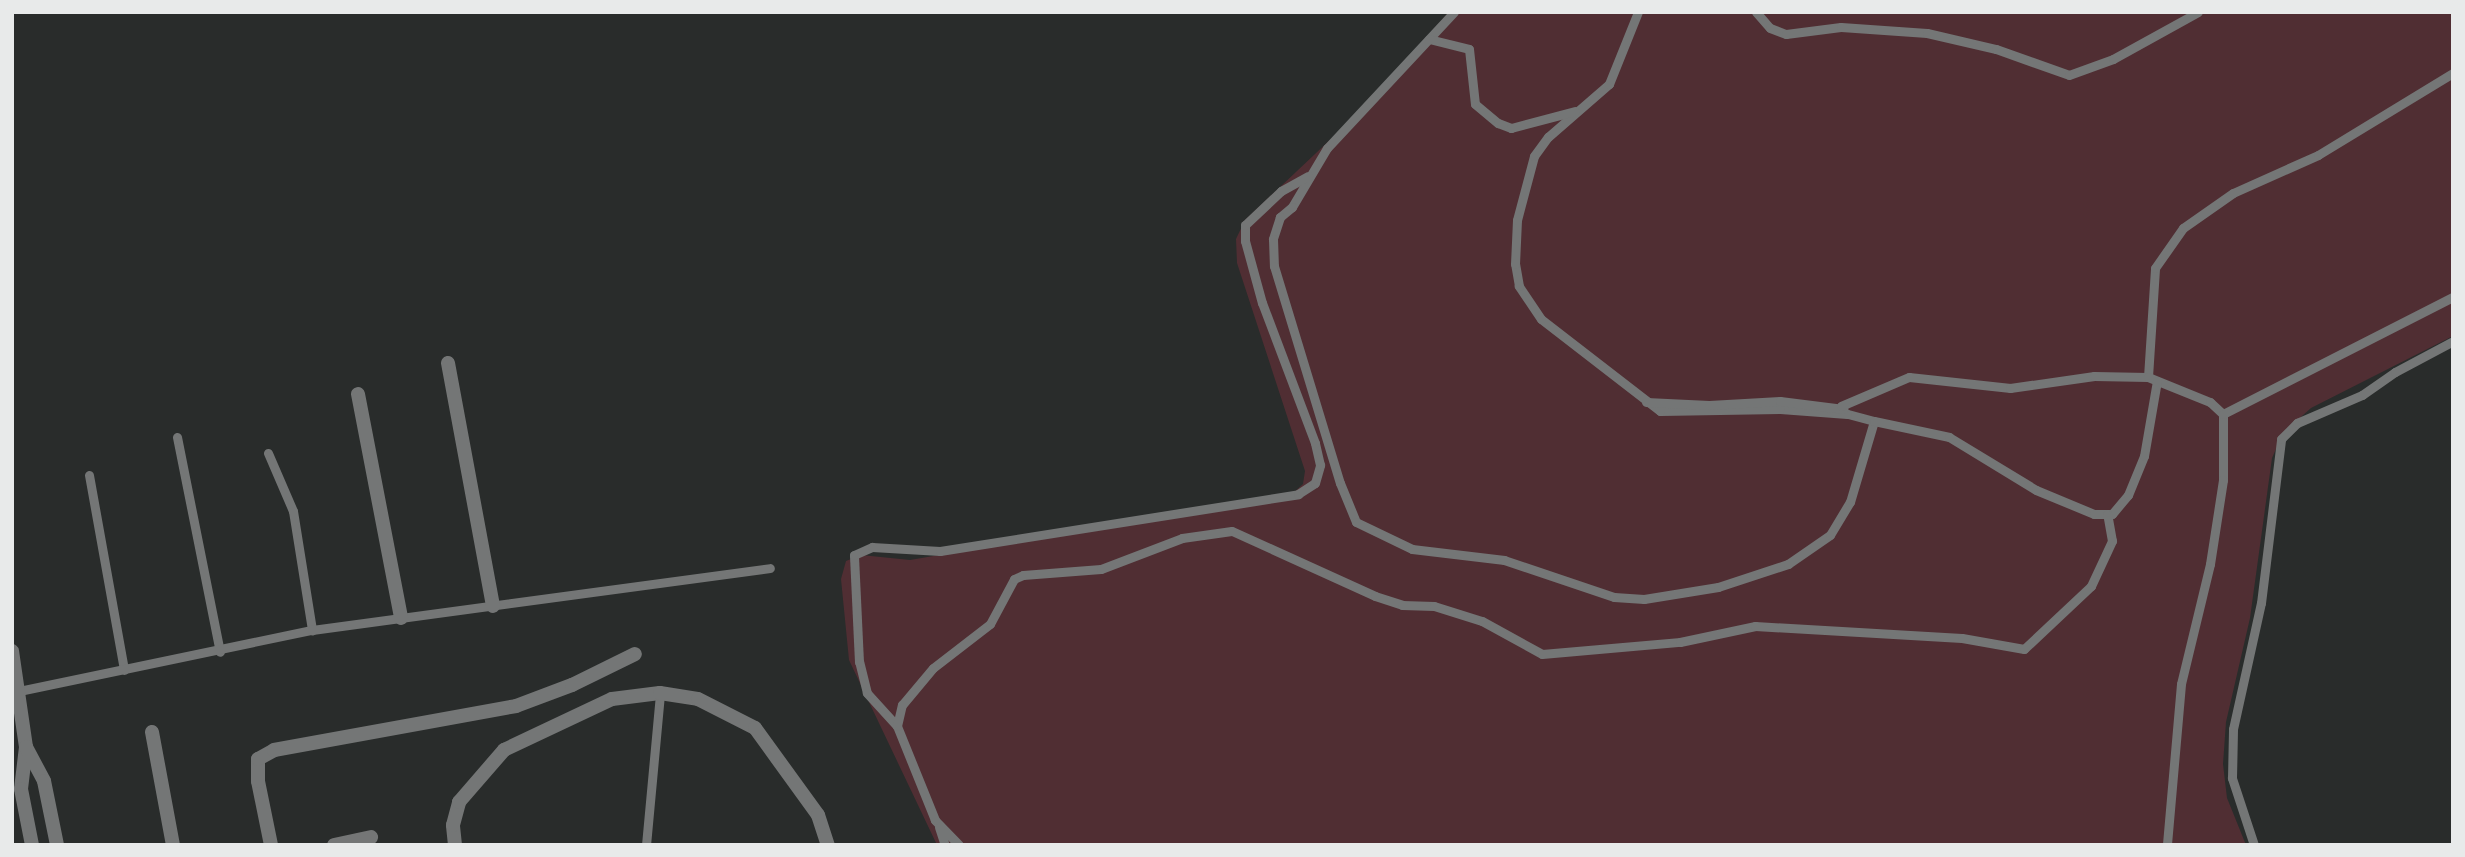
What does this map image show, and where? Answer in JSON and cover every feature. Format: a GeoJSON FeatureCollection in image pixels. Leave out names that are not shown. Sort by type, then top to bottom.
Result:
{"type":"FeatureCollection","features":[{"type":"Feature","properties":{"kind":"street"},"geometry":{"type":"LineString","coordinates":[[448,363],[493,606]]}},
{"type":"Feature","properties":{"kind":"street"},"geometry":{"type":"LineString","coordinates":[[358,394],[401,618]]}},
{"type":"Feature","properties":{"kind":"street"},"geometry":{"type":"LineString","coordinates":[[12,651],[26,747],[21,789],[32,845]]}},
{"type":"Feature","properties":{"kind":"street"},"geometry":{"type":"LineString","coordinates":[[271,845],[258,781],[258,759],[274,750],[516,706],[572,685],[635,654]]}},
{"type":"Feature","properties":{"kind":"street"},"geometry":{"type":"LineString","coordinates":[[455,845],[453,825],[459,802],[504,750],[612,699],[660,693],[698,699],[755,728],[818,815],[828,845]]}},
{"type":"Feature","properties":{"kind":"street"},"geometry":{"type":"LineString","coordinates":[[152,732],[173,845]]}},
{"type":"Feature","properties":{"kind":"street"},"geometry":{"type":"LineString","coordinates":[[26,747],[44,781],[57,845]]}},
{"type":"Feature","properties":{"kind":"street"},"geometry":{"type":"LineString","coordinates":[[334,845],[371,837]]}},
{"type":"Feature","properties":{"kind":"lane"},"geometry":{"type":"LineString","coordinates":[[1454,12],[1327,148],[1292,207],[1280,216],[1273,239],[1274,266],[1356,522],[1412,550],[1504,560],[1614,597],[1644,599],[1718,587],[1788,564],[1840,522],[1874,421]]}},
{"type":"Feature","properties":{"kind":"lane"},"geometry":{"type":"LineString","coordinates":[[1638,12],[1616,73],[1576,110],[1534,156],[1524,188],[1515,264],[1519,286],[1541,318],[1660,411],[1844,410],[1874,421],[1949,437],[2036,490],[2094,514],[2107,514],[2119,509],[2138,475],[2152,379],[2155,268],[2183,228],[2233,193],[2328,150],[2453,73]]}},
{"type":"Feature","properties":{"kind":"lane"},"geometry":{"type":"LineString","coordinates":[[1756,12],[1770,28],[1786,34],[1840,27],[1927,33],[1996,49],[2069,75],[2113,58],[2198,12]]}},
{"type":"Feature","properties":{"kind":"lane"},"geometry":{"type":"LineString","coordinates":[[1429,39],[1469,49],[1475,104],[1498,123],[1511,128],[1576,110]]}},
{"type":"Feature","properties":{"kind":"lane"},"geometry":{"type":"LineString","coordinates":[[945,845],[897,726],[867,693],[859,662],[853,555],[872,548],[940,551],[1298,494],[1315,483],[1320,465],[1315,443],[1262,303],[1245,225],[1281,191],[1310,175]]}},
{"type":"Feature","properties":{"kind":"lane"},"geometry":{"type":"LineString","coordinates":[[2222,414],[2453,297]]}},
{"type":"Feature","properties":{"kind":"lane"},"geometry":{"type":"LineString","coordinates":[[2254,845],[2232,778],[2233,729],[2261,603],[2281,439],[2297,423],[2362,395],[2395,372],[2453,341]]}},
{"type":"Feature","properties":{"kind":"lane"},"geometry":{"type":"LineString","coordinates":[[1844,410],[1909,377],[2010,388],[2094,376],[2152,379],[2210,402],[2222,414],[2223,480],[2210,564],[2181,684],[2167,845]]}},
{"type":"Feature","properties":{"kind":"lane"},"geometry":{"type":"LineString","coordinates":[[177,437],[220,652]]}},
{"type":"Feature","properties":{"kind":"lane"},"geometry":{"type":"LineString","coordinates":[[268,453],[293,511],[312,630]]}},
{"type":"Feature","properties":{"kind":"lane"},"geometry":{"type":"LineString","coordinates":[[89,475],[124,670]]}},
{"type":"Feature","properties":{"kind":"lane"},"geometry":{"type":"LineString","coordinates":[[897,726],[902,705],[933,668],[989,624],[1014,579],[1023,575],[1101,569],[1182,538],[1232,531],[1250,535],[1313,570],[1375,596],[1402,605],[1459,612],[1542,654],[1680,642],[1755,626],[1962,638],[2024,649],[2091,586],[2112,541],[2107,514]]}},
{"type":"Feature","properties":{"kind":"lane"},"geometry":{"type":"LineString","coordinates":[[19,691],[220,652],[312,630],[770,568]]}},
{"type":"Feature","properties":{"kind":"lane"},"geometry":{"type":"LineString","coordinates":[[646,845],[660,693]]}},
{"type":"Feature","properties":{"kind":"lane"},"geometry":{"type":"LineString","coordinates":[[936,820],[959,845]]}},
{"type":"Feature","properties":{"kind":"shaded area"},"geometry":{"type":"Polygon","coordinates":[[[1449,12],[2453,12],[2453,336],[2311,408],[2283,433],[2272,458],[2250,618],[2226,722],[2223,764],[2227,798],[2246,845],[937,845],[849,660],[841,579],[846,561],[861,555],[910,560],[1291,495],[1303,484],[1305,471],[1237,263],[1236,239],[1245,220],[1351,120],[1449,12]]]}}]}
